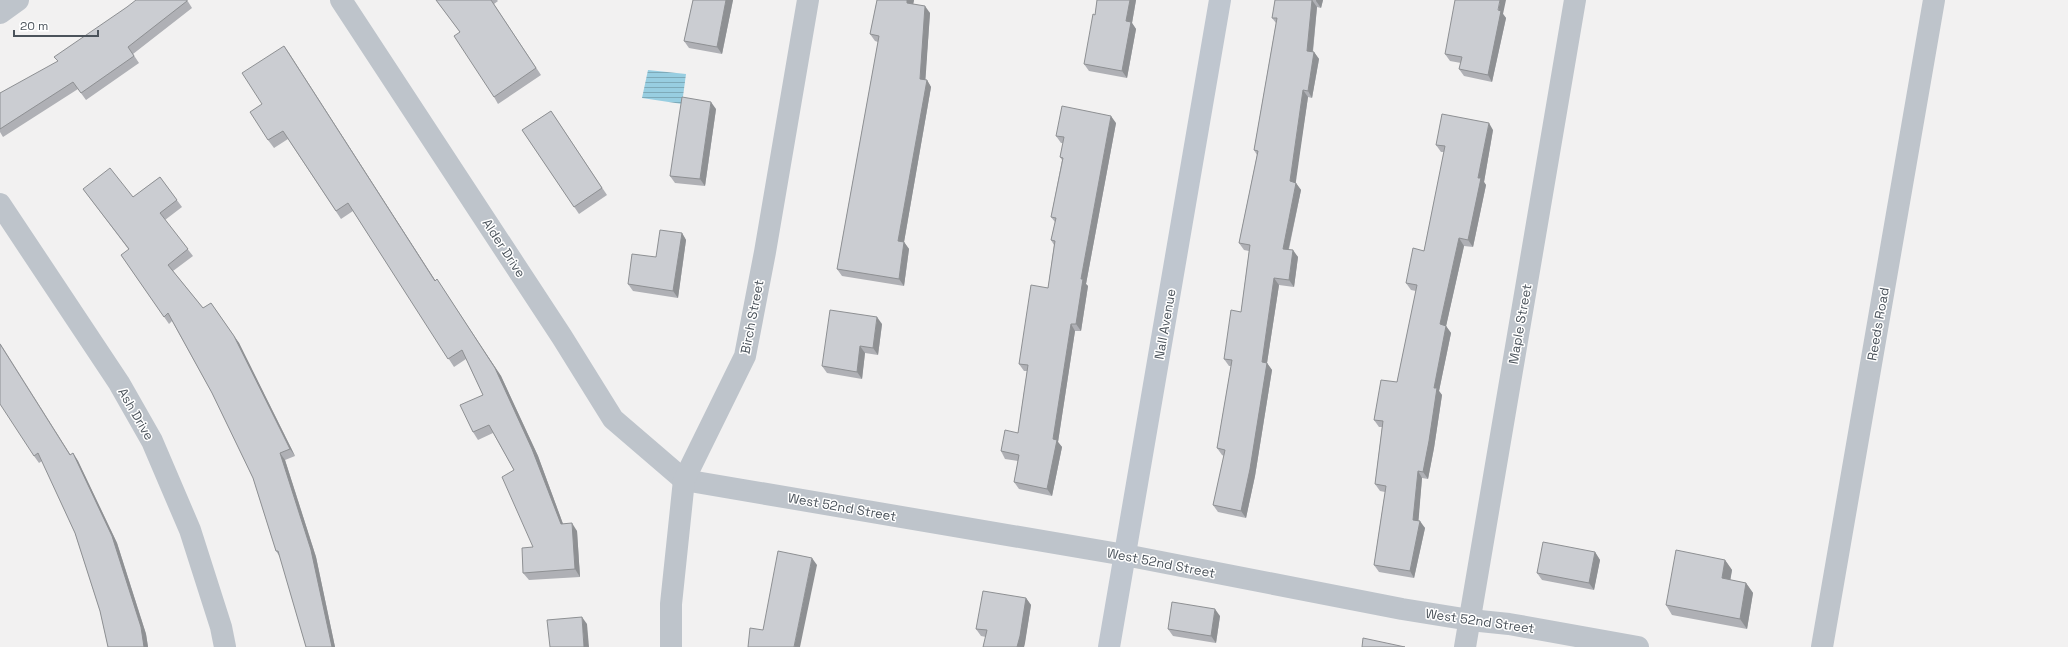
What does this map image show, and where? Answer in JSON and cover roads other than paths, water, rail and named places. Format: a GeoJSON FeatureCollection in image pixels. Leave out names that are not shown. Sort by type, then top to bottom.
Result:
{"type":"FeatureCollection","features":[{"type":"Feature","properties":{"kind":"street"},"geometry":{"type":"LineString","coordinates":[[0,13],[18,0]]}},
{"type":"Feature","properties":{"kind":"street","name":"Alder Drive"},"geometry":{"type":"LineString","coordinates":[[341,0],[562,337],[613,419],[684,480]]}},
{"type":"Feature","properties":{"kind":"street","name":"Birch Street"},"geometry":{"type":"LineString","coordinates":[[671,647],[671,604],[684,480],[745,356],[765,252],[808,0]]}},
{"type":"Feature","properties":{"kind":"street","name":"Nall Avenue"},"geometry":{"type":"LineString","coordinates":[[1109,647],[1220,0]]}},
{"type":"Feature","properties":{"kind":"street","name":"Maple Street"},"geometry":{"type":"LineString","coordinates":[[1465,647],[1575,0]]}},
{"type":"Feature","properties":{"kind":"street","name":"Reeds Road"},"geometry":{"type":"LineString","coordinates":[[1822,647],[1934,0]]}},
{"type":"Feature","properties":{"kind":"street","name":"Ash Drive"},"geometry":{"type":"LineString","coordinates":[[0,204],[119,383],[152,441],[190,530],[221,628],[224,647]]}},
{"type":"Feature","properties":{"kind":"street","name":"West 52nd Street"},"geometry":{"type":"LineString","coordinates":[[684,480],[1125,556],[1402,609],[1470,620],[1509,624],[1638,647]]}},
{"type":"Feature","properties":{"kind":"water"},"geometry":{"type":"Polygon","coordinates":[[[648,70],[686,74],[682,104],[642,98],[648,70]]]}}]}
